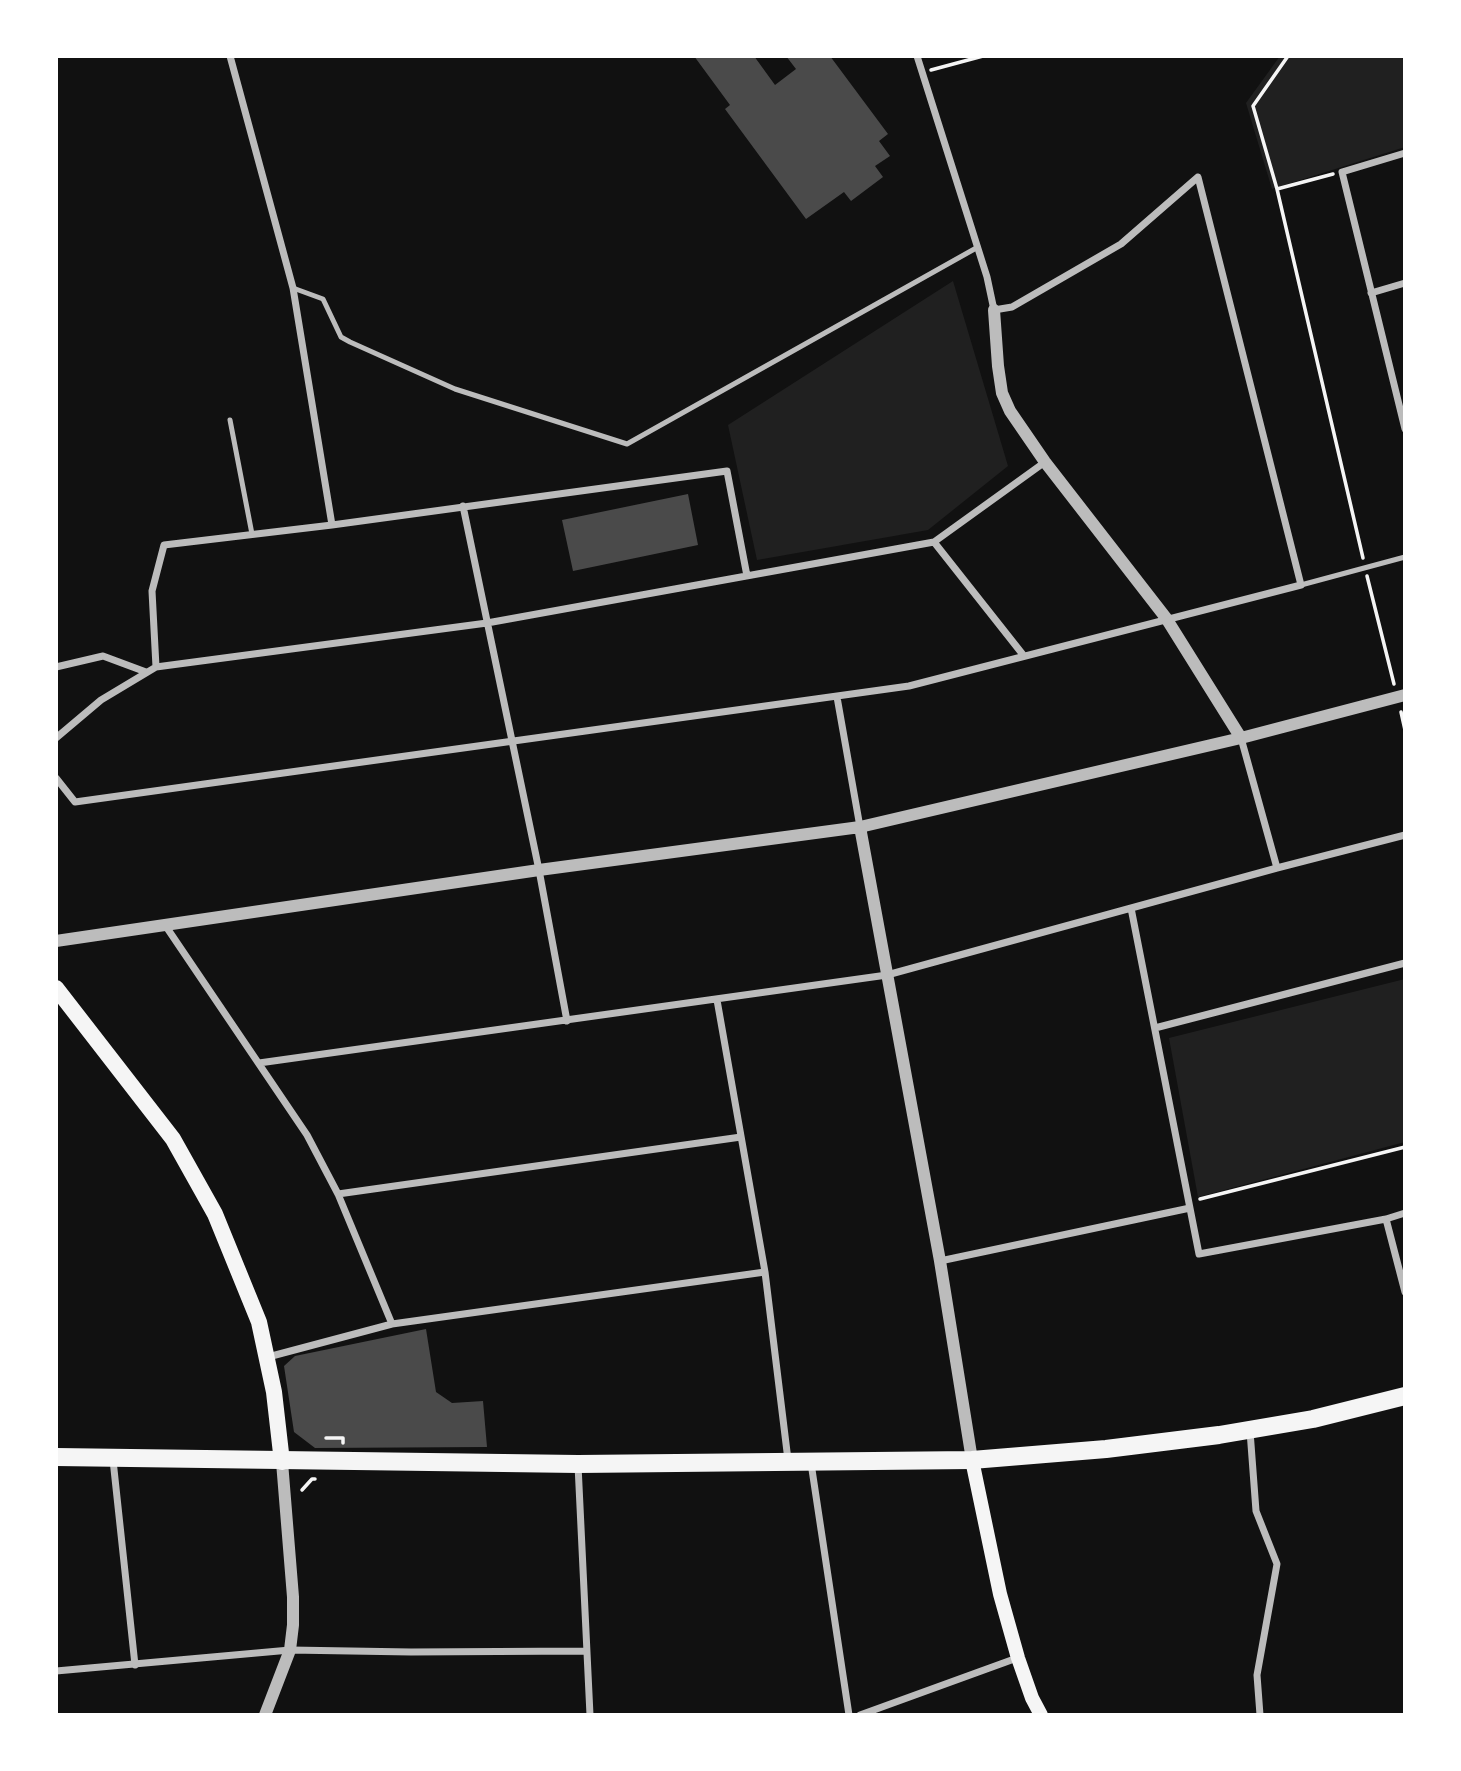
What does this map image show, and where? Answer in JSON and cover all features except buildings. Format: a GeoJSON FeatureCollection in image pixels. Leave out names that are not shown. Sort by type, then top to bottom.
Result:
{"type":"FeatureCollection","features":[{"type":"Feature","properties":{"kind":"highway"},"geometry":{"type":"LineString","coordinates":[[56,1457],[578,1464],[972,1460],[1106,1449],[1250,1430],[1313,1419],[1405,1396]]}},
{"type":"Feature","properties":{"kind":"main road"},"geometry":{"type":"LineString","coordinates":[[56,988],[173,1139],[215,1214],[259,1322],[268,1357],[282,1462]]}},
{"type":"Feature","properties":{"kind":"main road"},"geometry":{"type":"LineString","coordinates":[[972,1460],[1000,1594],[1017,1658],[1041,1715]]}},
{"type":"Feature","properties":{"kind":"street"},"geometry":{"type":"LineString","coordinates":[[230,56],[293,288],[332,525]]}},
{"type":"Feature","properties":{"kind":"street"},"geometry":{"type":"LineString","coordinates":[[917,56],[978,247],[994,310],[1002,393],[1020,427],[1045,462],[1166,618],[1241,738],[1277,868]]}},
{"type":"Feature","properties":{"kind":"street"},"geometry":{"type":"LineString","coordinates":[[1405,153],[1342,172],[1405,429]]}},
{"type":"Feature","properties":{"kind":"street"},"geometry":{"type":"LineString","coordinates":[[56,778],[75,802],[909,686],[1301,585],[1198,177],[1121,244],[1012,307],[994,310]]}},
{"type":"Feature","properties":{"kind":"street"},"geometry":{"type":"LineString","coordinates":[[1371,293],[1405,284]]}},
{"type":"Feature","properties":{"kind":"street"},"geometry":{"type":"LineString","coordinates":[[56,738],[101,700],[156,667],[487,623],[934,542],[1045,462]]}},
{"type":"Feature","properties":{"kind":"street"},"geometry":{"type":"LineString","coordinates":[[156,667],[152,591],[164,545],[727,471],[747,576]]}},
{"type":"Feature","properties":{"kind":"street"},"geometry":{"type":"LineString","coordinates":[[463,506],[539,870],[567,1021]]}},
{"type":"Feature","properties":{"kind":"street"},"geometry":{"type":"LineString","coordinates":[[934,542],[1024,656]]}},
{"type":"Feature","properties":{"kind":"street"},"geometry":{"type":"LineString","coordinates":[[56,667],[103,656],[146,672]]}},
{"type":"Feature","properties":{"kind":"street"},"geometry":{"type":"LineString","coordinates":[[56,941],[164,923],[860,827],[1241,738],[1405,695]]}},
{"type":"Feature","properties":{"kind":"street"},"geometry":{"type":"LineString","coordinates":[[837,697],[940,1261],[972,1460]]}},
{"type":"Feature","properties":{"kind":"street"},"geometry":{"type":"LineString","coordinates":[[259,1063],[887,975],[1405,835]]}},
{"type":"Feature","properties":{"kind":"street"},"geometry":{"type":"LineString","coordinates":[[1131,908],[1199,1254],[1386,1219],[1405,1213]]}},
{"type":"Feature","properties":{"kind":"street"},"geometry":{"type":"LineString","coordinates":[[164,923],[307,1135],[338,1194],[392,1324]]}},
{"type":"Feature","properties":{"kind":"street"},"geometry":{"type":"LineString","coordinates":[[1155,1028],[1405,963]]}},
{"type":"Feature","properties":{"kind":"street"},"geometry":{"type":"LineString","coordinates":[[717,1000],[765,1272],[788,1461]]}},
{"type":"Feature","properties":{"kind":"street"},"geometry":{"type":"LineString","coordinates":[[338,1194],[741,1137]]}},
{"type":"Feature","properties":{"kind":"street"},"geometry":{"type":"LineString","coordinates":[[940,1261],[1189,1205]]}},
{"type":"Feature","properties":{"kind":"street"},"geometry":{"type":"LineString","coordinates":[[1386,1219],[1405,1292]]}},
{"type":"Feature","properties":{"kind":"street"},"geometry":{"type":"LineString","coordinates":[[268,1357],[392,1324],[765,1272]]}},
{"type":"Feature","properties":{"kind":"street"},"geometry":{"type":"LineString","coordinates":[[1250,1430],[1256,1511],[1277,1564],[1257,1675],[1260,1715]]}},
{"type":"Feature","properties":{"kind":"street"},"geometry":{"type":"LineString","coordinates":[[113,1459],[135,1665]]}},
{"type":"Feature","properties":{"kind":"street"},"geometry":{"type":"LineString","coordinates":[[265,1715],[290,1650],[293,1625],[282,1462]]}},
{"type":"Feature","properties":{"kind":"street"},"geometry":{"type":"LineString","coordinates":[[810,1462],[849,1715]]}},
{"type":"Feature","properties":{"kind":"street"},"geometry":{"type":"LineString","coordinates":[[578,1464],[590,1715]]}},
{"type":"Feature","properties":{"kind":"street"},"geometry":{"type":"LineString","coordinates":[[56,1671],[290,1650],[585,1651]]}},
{"type":"Feature","properties":{"kind":"street"},"geometry":{"type":"LineString","coordinates":[[860,1715],[1017,1658]]}},
{"type":"Feature","properties":{"kind":"lane"},"geometry":{"type":"LineString","coordinates":[[293,288],[323,299],[341,337],[350,342],[455,389],[627,444],[978,247]]}},
{"type":"Feature","properties":{"kind":"lane"},"geometry":{"type":"LineString","coordinates":[[230,419],[252,534]]}},
{"type":"Feature","properties":{"kind":"lane"},"geometry":{"type":"LineString","coordinates":[[1301,585],[1405,557]]}},
{"type":"Feature","properties":{"kind":"path"},"geometry":{"type":"LineString","coordinates":[[921,73],[984,56]]}},
{"type":"Feature","properties":{"kind":"path"},"geometry":{"type":"LineString","coordinates":[[1288,56],[1253,106],[1277,189],[1392,677]]}},
{"type":"Feature","properties":{"kind":"path"},"geometry":{"type":"LineString","coordinates":[[1277,189],[1342,172]]}},
{"type":"Feature","properties":{"kind":"path"},"geometry":{"type":"LineString","coordinates":[[1189,1205],[1405,1147]]}},
{"type":"Feature","properties":{"kind":"path"},"geometry":{"type":"LineString","coordinates":[[302,1490],[312,1479],[325,1479]]}},
{"type":"Feature","properties":{"kind":"shaded area"},"geometry":{"type":"Polygon","coordinates":[[[1280,56],[1402,56],[1405,67],[1405,147],[1272,189],[1246,103],[1280,56]]]}},
{"type":"Feature","properties":{"kind":"shaded area"},"geometry":{"type":"Polygon","coordinates":[[[953,281],[1008,466],[928,530],[757,560],[728,425],[953,281]]]}},
{"type":"Feature","properties":{"kind":"shaded area"},"geometry":{"type":"Polygon","coordinates":[[[1405,979],[1405,1142],[1198,1197],[1169,1038],[1405,979]]]}}]}
